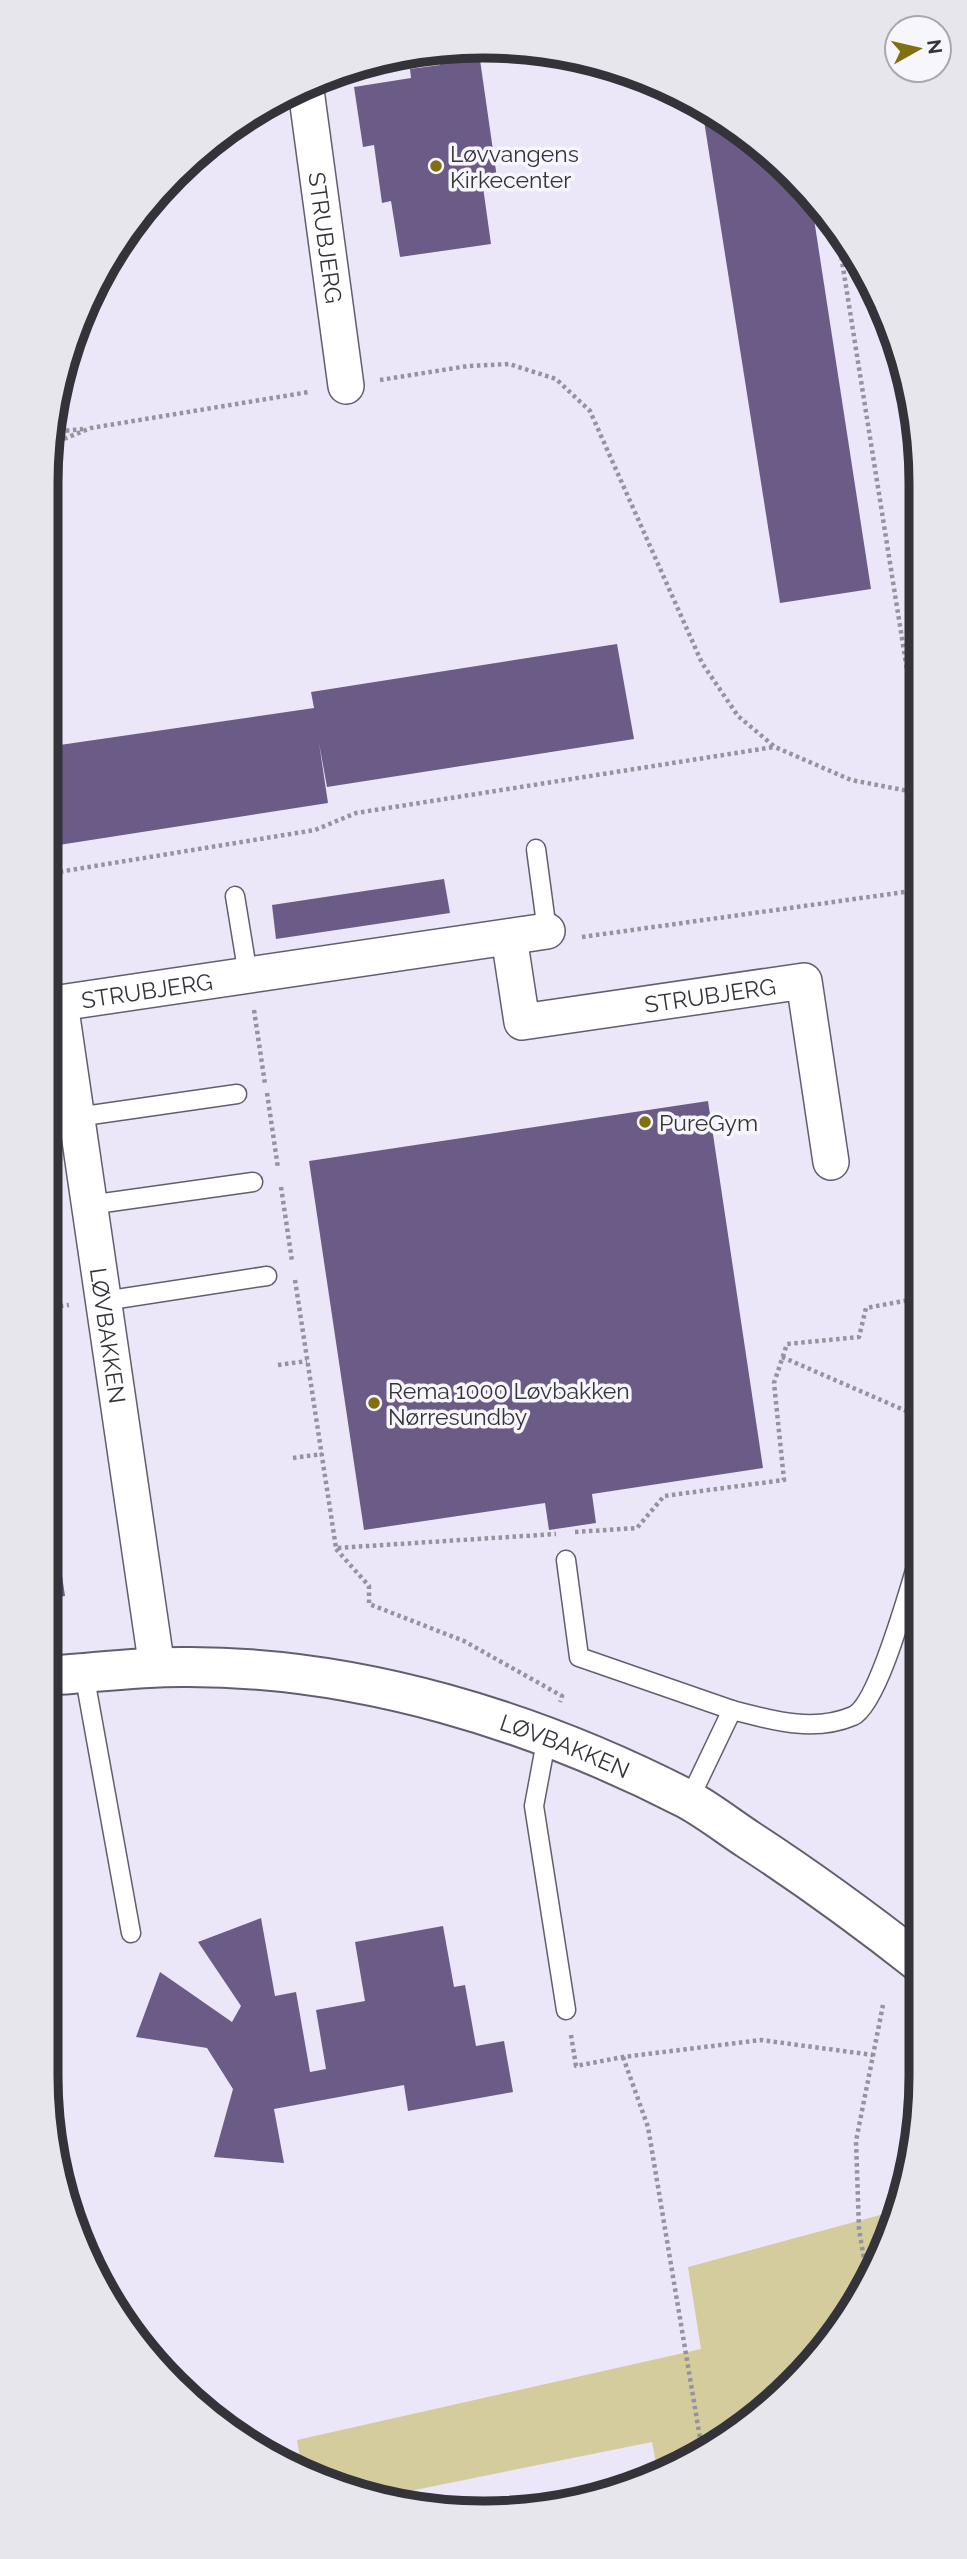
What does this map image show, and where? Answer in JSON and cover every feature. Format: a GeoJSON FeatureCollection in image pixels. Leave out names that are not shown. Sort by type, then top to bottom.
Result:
{"type":"FeatureCollection","features":[{"type":"Feature","properties":{"kind":"street","name":"STRUBJERG"},"geometry":{"type":"LineString","coordinates":[[307,97],[346,386]]}},
{"type":"Feature","properties":{"kind":"street","name":"STRUBJERG"},"geometry":{"type":"LineString","coordinates":[[58,1003],[547,931]]}},
{"type":"Feature","properties":{"kind":"street","name":"STRUBJERG"},"geometry":{"type":"LineString","coordinates":[[509,937],[522,1023],[804,981],[831,1162]]}},
{"type":"Feature","properties":{"kind":"street","name":"LØVBAKKEN"},"geometry":{"type":"LineString","coordinates":[[58,1028],[77,1117],[157,1668]]}},
{"type":"Feature","properties":{"kind":"street","name":"LØVBAKKEN"},"geometry":{"type":"LineString","coordinates":[[58,1675],[157,1668],[267,1672],[339,1681],[454,1707],[547,1736],[689,1800],[831,1894],[909,1955]]}},
{"type":"Feature","properties":{"kind":"lane"},"geometry":{"type":"LineString","coordinates":[[536,849],[547,931]]}},
{"type":"Feature","properties":{"kind":"lane"},"geometry":{"type":"LineString","coordinates":[[235,896],[248,975]]}},
{"type":"Feature","properties":{"kind":"lane"},"geometry":{"type":"LineString","coordinates":[[77,1117],[237,1094]]}},
{"type":"Feature","properties":{"kind":"lane"},"geometry":{"type":"LineString","coordinates":[[89,1205],[253,1182]]}},
{"type":"Feature","properties":{"kind":"lane"},"geometry":{"type":"LineString","coordinates":[[104,1301],[267,1276]]}},
{"type":"Feature","properties":{"kind":"lane"},"geometry":{"type":"LineString","coordinates":[[566,1560],[579,1657],[732,1710],[789,1724],[825,1723],[856,1715],[878,1683],[909,1588]]}},
{"type":"Feature","properties":{"kind":"lane"},"geometry":{"type":"LineString","coordinates":[[85,1673],[131,1933]]}},
{"type":"Feature","properties":{"kind":"lane"},"geometry":{"type":"LineString","coordinates":[[689,1800],[732,1710]]}},
{"type":"Feature","properties":{"kind":"lane"},"geometry":{"type":"LineString","coordinates":[[547,1736],[534,1806],[566,2010]]}},
{"type":"Feature","properties":{"kind":"path"},"geometry":{"type":"LineString","coordinates":[[841,253],[909,682]]}},
{"type":"Feature","properties":{"kind":"path"},"geometry":{"type":"LineString","coordinates":[[61,431],[468,366],[509,364],[556,379],[590,411],[702,663],[738,716],[775,747],[851,780],[909,791]]}},
{"type":"Feature","properties":{"kind":"path"},"geometry":{"type":"LineString","coordinates":[[60,440],[91,428]]}},
{"type":"Feature","properties":{"kind":"path"},"geometry":{"type":"LineString","coordinates":[[58,871],[315,830],[356,813],[775,747]]}},
{"type":"Feature","properties":{"kind":"path"},"geometry":{"type":"LineString","coordinates":[[547,931],[585,937],[909,891]]}},
{"type":"Feature","properties":{"kind":"path"},"geometry":{"type":"LineString","coordinates":[[248,975],[335,1548],[369,1586],[369,1604],[464,1641],[562,1696],[547,1736]]}},
{"type":"Feature","properties":{"kind":"path"},"geometry":{"type":"LineString","coordinates":[[335,1548],[637,1528],[664,1496],[784,1480],[774,1383],[787,1344],[859,1338],[866,1308],[909,1300]]}},
{"type":"Feature","properties":{"kind":"path"},"geometry":{"type":"LineString","coordinates":[[782,1357],[909,1412]]}},
{"type":"Feature","properties":{"kind":"path"},"geometry":{"type":"LineString","coordinates":[[278,1365],[307,1361]]}},
{"type":"Feature","properties":{"kind":"path"},"geometry":{"type":"LineString","coordinates":[[293,1458],[322,1454]]}},
{"type":"Feature","properties":{"kind":"path"},"geometry":{"type":"LineString","coordinates":[[865,2264],[859,2229],[856,2141],[883,2006]]}},
{"type":"Feature","properties":{"kind":"path"},"geometry":{"type":"LineString","coordinates":[[566,2010],[576,2066],[623,2057],[761,2040],[873,2055]]}},
{"type":"Feature","properties":{"kind":"path"},"geometry":{"type":"LineString","coordinates":[[623,2057],[648,2127],[701,2441]]}},
{"type":"Feature","properties":{"kind":"shaded area"},"geometry":{"type":"Polygon","coordinates":[[[887,2213],[852,2288],[821,2335],[785,2377],[720,2429],[656,2464],[652,2442],[400,2493],[347,2479],[300,2460],[297,2440],[701,2349],[688,2267],[887,2213]]]}},
{"type":"Feature","properties":{"kind":"building","name":"Løvvangens Kirkecenter"},"geometry":{"type":"Polygon","coordinates":[[[480,58],[498,185],[483,187],[491,244],[400,257],[391,201],[382,203],[374,145],[363,147],[354,87],[411,78],[410,69],[440,65],[439,60],[480,58]]]}},
{"type":"Feature","properties":{"kind":"building"},"geometry":{"type":"Polygon","coordinates":[[[704,120],[764,163],[813,215],[871,589],[780,603],[704,120]]]}},
{"type":"Feature","properties":{"kind":"building"},"geometry":{"type":"Polygon","coordinates":[[[617,644],[634,739],[327,787],[319,743],[328,803],[58,845],[58,745],[314,708],[311,692],[617,644]]]}},
{"type":"Feature","properties":{"kind":"building"},"geometry":{"type":"Polygon","coordinates":[[[444,879],[450,913],[276,939],[272,905],[444,879]]]}},
{"type":"Feature","properties":{"kind":"building"},"geometry":{"type":"Polygon","coordinates":[[[708,1101],[763,1468],[592,1494],[596,1523],[549,1530],[545,1503],[364,1530],[309,1161],[708,1101]]]}},
{"type":"Feature","properties":{"kind":"building"},"geometry":{"type":"Polygon","coordinates":[[[58,1548],[65,1596],[58,1597],[58,1548]]]}},
{"type":"Feature","properties":{"kind":"building"},"geometry":{"type":"Polygon","coordinates":[[[261,1918],[275,1996],[296,1992],[310,2072],[326,2069],[316,2010],[365,2001],[355,1942],[443,1926],[454,1987],[465,1985],[476,2046],[504,2041],[513,2092],[408,2111],[404,2085],[274,2109],[284,2163],[214,2157],[233,2089],[207,2048],[136,2037],[160,1972],[232,2022],[241,2006],[198,1942],[261,1918]]]}},
{"type":"Feature","properties":{"kind":"place","name":"Løvvangens Kirkecenter"},"geometry":{"type":"Point","coordinates":[436,166]}},
{"type":"Feature","properties":{"kind":"place","name":"PureGym"},"geometry":{"type":"Point","coordinates":[645,1122]}},
{"type":"Feature","properties":{"kind":"place","name":"Rema 1000 Løvbakken Nørresundby"},"geometry":{"type":"Point","coordinates":[374,1403]}}]}
